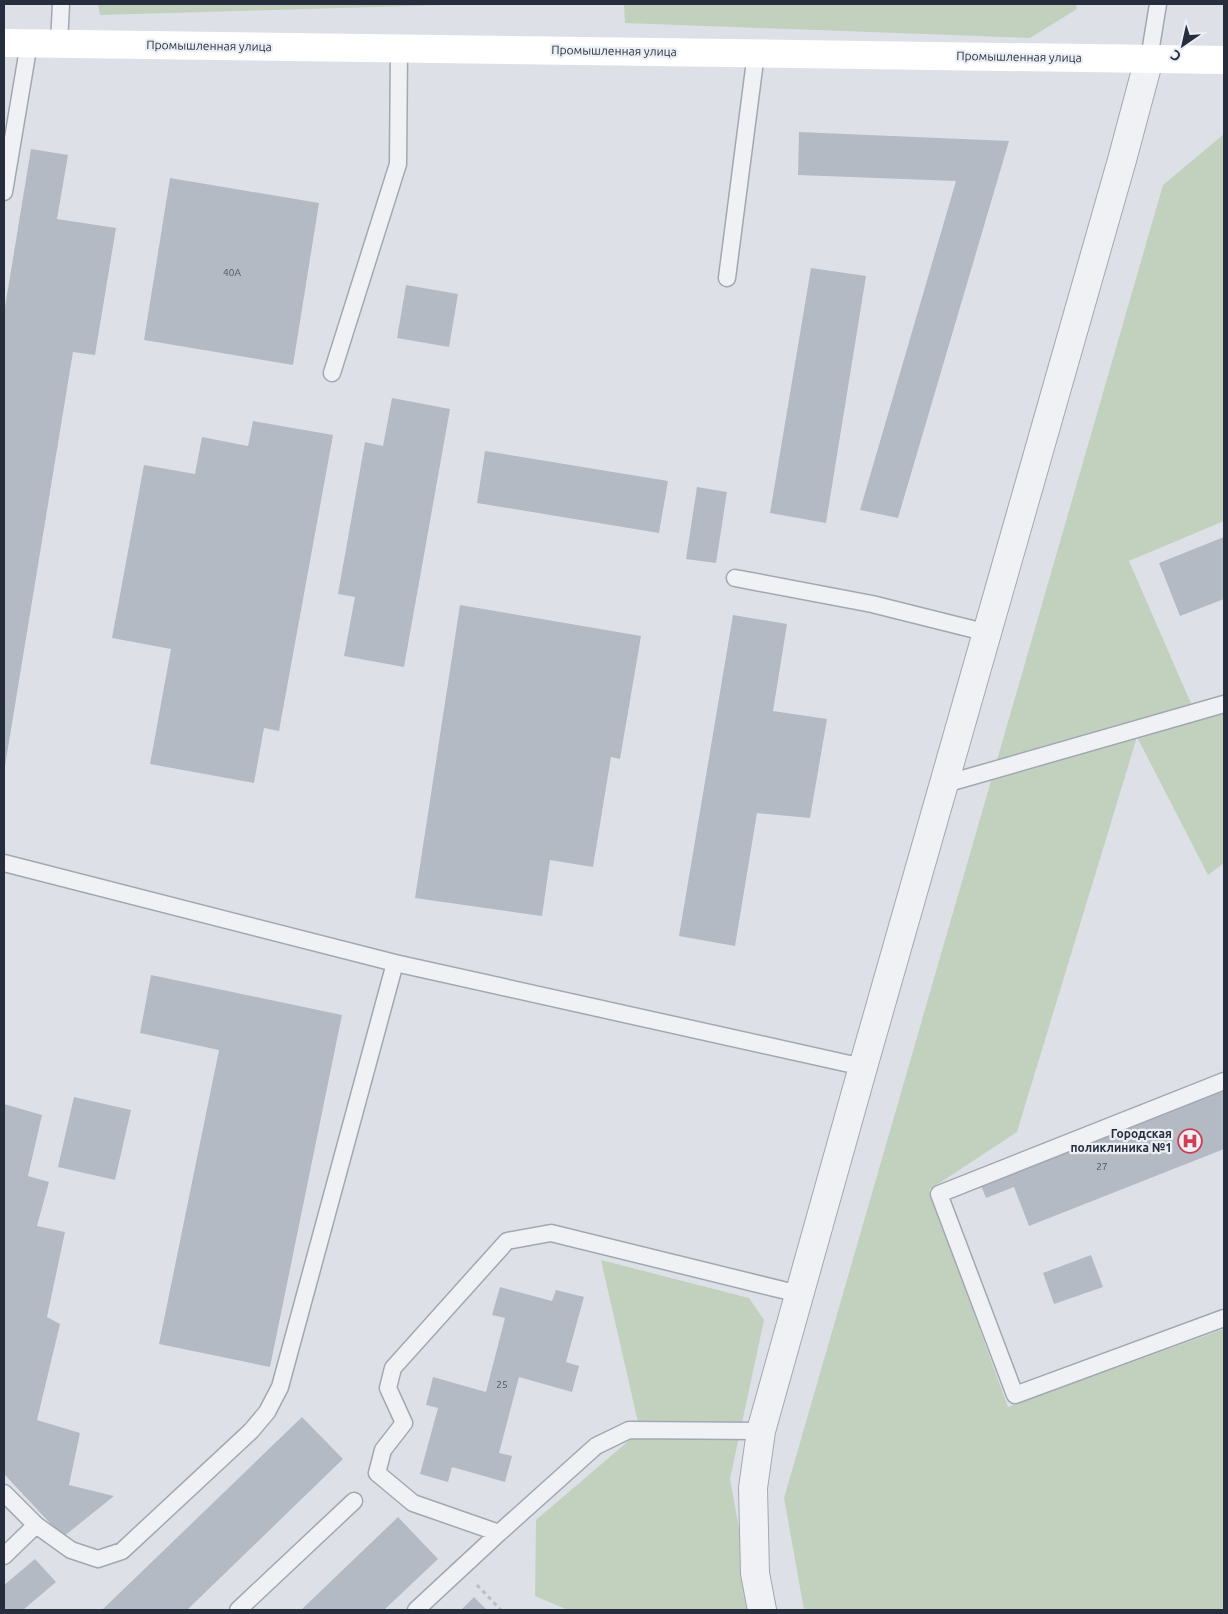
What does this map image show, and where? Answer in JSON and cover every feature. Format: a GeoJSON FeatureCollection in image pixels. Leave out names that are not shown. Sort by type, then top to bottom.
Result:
{"type":"FeatureCollection","features":[{"type":"Feature","properties":{"kind":"street","name":"Промышленная улица"},"geometry":{"type":"LineString","coordinates":[[16,43],[1224,60]]}},
{"type":"Feature","properties":{"kind":"street"},"geometry":{"type":"LineString","coordinates":[[762,1610],[755,1573],[753,1488],[762,1432],[863,1067],[1120,170],[1148,59]]}},
{"type":"Feature","properties":{"kind":"lane"},"geometry":{"type":"LineString","coordinates":[[59,44],[61,4]]}},
{"type":"Feature","properties":{"kind":"lane"},"geometry":{"type":"LineString","coordinates":[[1148,59],[1158,4]]}},
{"type":"Feature","properties":{"kind":"lane"},"geometry":{"type":"LineString","coordinates":[[4,192],[16,43]]}},
{"type":"Feature","properties":{"kind":"lane"},"geometry":{"type":"LineString","coordinates":[[332,373],[398,164],[399,48]]}},
{"type":"Feature","properties":{"kind":"lane"},"geometry":{"type":"LineString","coordinates":[[727,278],[756,53]]}},
{"type":"Feature","properties":{"kind":"lane"},"geometry":{"type":"LineString","coordinates":[[735,578],[872,604],[988,633]]}},
{"type":"Feature","properties":{"kind":"lane"},"geometry":{"type":"LineString","coordinates":[[945,784],[1224,704]]}},
{"type":"Feature","properties":{"kind":"lane"},"geometry":{"type":"LineString","coordinates":[[4,863],[395,963],[863,1067]]}},
{"type":"Feature","properties":{"kind":"lane"},"geometry":{"type":"LineString","coordinates":[[4,1493],[36,1525],[71,1550],[98,1559],[122,1552],[252,1431],[267,1412],[280,1387],[395,963]]}},
{"type":"Feature","properties":{"kind":"lane"},"geometry":{"type":"LineString","coordinates":[[1224,1081],[939,1194],[1015,1395],[1224,1318]]}},
{"type":"Feature","properties":{"kind":"lane"},"geometry":{"type":"LineString","coordinates":[[499,1533],[413,1503],[377,1473],[383,1450],[404,1423],[388,1388],[393,1368],[506,1241],[551,1233],[799,1294]]}},
{"type":"Feature","properties":{"kind":"lane"},"geometry":{"type":"LineString","coordinates":[[416,1610],[596,1446],[628,1430],[762,1432]]}},
{"type":"Feature","properties":{"kind":"lane"},"geometry":{"type":"LineString","coordinates":[[238,1610],[354,1501]]}},
{"type":"Feature","properties":{"kind":"lane"},"geometry":{"type":"LineString","coordinates":[[4,1556],[36,1525]]}},
{"type":"Feature","properties":{"kind":"path"},"geometry":{"type":"LineString","coordinates":[[461,1568],[501,1610]]}},
{"type":"Feature","properties":{"kind":"green space"},"geometry":{"type":"Polygon","coordinates":[[[98,4],[479,4],[100,15],[98,4]]]}},
{"type":"Feature","properties":{"kind":"green space"},"geometry":{"type":"Polygon","coordinates":[[[624,4],[1076,4],[1077,9],[1030,38],[625,23],[624,4]]]}},
{"type":"Feature","properties":{"kind":"green space"},"geometry":{"type":"Polygon","coordinates":[[[1224,134],[1224,521],[1129,561],[1193,708],[1224,700],[1224,863],[1208,875],[1137,737],[1017,1132],[929,1190],[1008,1407],[1224,1329],[1224,1610],[804,1610],[784,1498],[1163,185],[1224,134]]]}},
{"type":"Feature","properties":{"kind":"green space"},"geometry":{"type":"Polygon","coordinates":[[[601,1260],[749,1298],[764,1320],[730,1479],[754,1610],[568,1610],[535,1596],[536,1520],[640,1431],[601,1260]]]}},
{"type":"Feature","properties":{"kind":"building"},"geometry":{"type":"Polygon","coordinates":[[[799,132],[1009,141],[898,518],[860,510],[956,181],[798,175],[799,132]]]}},
{"type":"Feature","properties":{"kind":"building"},"geometry":{"type":"Polygon","coordinates":[[[31,149],[68,155],[57,219],[116,228],[95,355],[73,352],[5,766],[4,313],[31,149]]]}},
{"type":"Feature","properties":{"kind":"building"},"geometry":{"type":"Polygon","coordinates":[[[170,178],[319,203],[293,365],[144,340],[170,178]]]}},
{"type":"Feature","properties":{"kind":"building"},"geometry":{"type":"Polygon","coordinates":[[[811,268],[866,276],[826,523],[770,513],[811,268]]]}},
{"type":"Feature","properties":{"kind":"building"},"geometry":{"type":"Polygon","coordinates":[[[406,285],[458,294],[449,347],[397,338],[406,285]]]}},
{"type":"Feature","properties":{"kind":"building"},"geometry":{"type":"Polygon","coordinates":[[[392,398],[450,409],[404,667],[344,656],[355,597],[338,594],[365,442],[383,446],[392,398]]]}},
{"type":"Feature","properties":{"kind":"building"},"geometry":{"type":"Polygon","coordinates":[[[253,421],[333,435],[279,731],[264,728],[254,783],[150,764],[171,649],[112,638],[144,465],[195,474],[202,437],[248,446],[253,421]]]}},
{"type":"Feature","properties":{"kind":"building"},"geometry":{"type":"Polygon","coordinates":[[[485,451],[668,481],[659,533],[477,503],[485,451]]]}},
{"type":"Feature","properties":{"kind":"building"},"geometry":{"type":"Polygon","coordinates":[[[697,487],[727,492],[716,563],[686,559],[697,487]]]}},
{"type":"Feature","properties":{"kind":"building"},"geometry":{"type":"Polygon","coordinates":[[[1224,537],[1224,599],[1180,616],[1159,563],[1224,537]]]}},
{"type":"Feature","properties":{"kind":"building"},"geometry":{"type":"Polygon","coordinates":[[[460,605],[641,636],[620,759],[611,757],[593,867],[550,860],[542,916],[415,898],[460,605]]]}},
{"type":"Feature","properties":{"kind":"building"},"geometry":{"type":"Polygon","coordinates":[[[733,615],[787,624],[773,711],[827,719],[810,818],[757,813],[735,946],[679,936],[733,615]]]}},
{"type":"Feature","properties":{"kind":"building"},"geometry":{"type":"Polygon","coordinates":[[[151,975],[342,1015],[270,1367],[159,1344],[219,1050],[140,1033],[151,975]]]}},
{"type":"Feature","properties":{"kind":"building"},"geometry":{"type":"Polygon","coordinates":[[[1224,1087],[1224,1149],[1029,1226],[1014,1187],[986,1198],[980,1183],[1224,1087]]]}},
{"type":"Feature","properties":{"kind":"building"},"geometry":{"type":"Polygon","coordinates":[[[74,1097],[131,1110],[115,1180],[58,1167],[74,1097]]]}},
{"type":"Feature","properties":{"kind":"building"},"geometry":{"type":"Polygon","coordinates":[[[4,1104],[42,1115],[28,1176],[49,1182],[37,1226],[65,1232],[47,1317],[60,1324],[37,1420],[80,1433],[69,1485],[114,1496],[63,1537],[4,1474],[4,1104]]]}},
{"type":"Feature","properties":{"kind":"building"},"geometry":{"type":"Polygon","coordinates":[[[1091,1255],[1103,1287],[1054,1304],[1043,1273],[1091,1255]]]}},
{"type":"Feature","properties":{"kind":"building"},"geometry":{"type":"Polygon","coordinates":[[[500,1287],[552,1301],[556,1290],[584,1297],[566,1362],[579,1366],[572,1392],[519,1377],[499,1453],[512,1456],[505,1482],[452,1467],[448,1482],[420,1474],[438,1408],[426,1405],[433,1377],[486,1392],[505,1318],[492,1315],[500,1287]]]}},
{"type":"Feature","properties":{"kind":"building"},"geometry":{"type":"Polygon","coordinates":[[[302,1417],[343,1459],[187,1610],[102,1610],[302,1417]]]}},
{"type":"Feature","properties":{"kind":"building"},"geometry":{"type":"Polygon","coordinates":[[[398,1517],[438,1559],[384,1610],[301,1610],[398,1517]]]}},
{"type":"Feature","properties":{"kind":"building"},"geometry":{"type":"Polygon","coordinates":[[[35,1559],[56,1582],[23,1610],[4,1610],[4,1585],[35,1559]]]}},
{"type":"Feature","properties":{"kind":"building"},"geometry":{"type":"Polygon","coordinates":[[[474,1597],[487,1610],[461,1610],[474,1597]]]}},
{"type":"Feature","properties":{"kind":"place","name":"Городская поликлиника №1"},"geometry":{"type":"Point","coordinates":[1190,1141]}}]}
